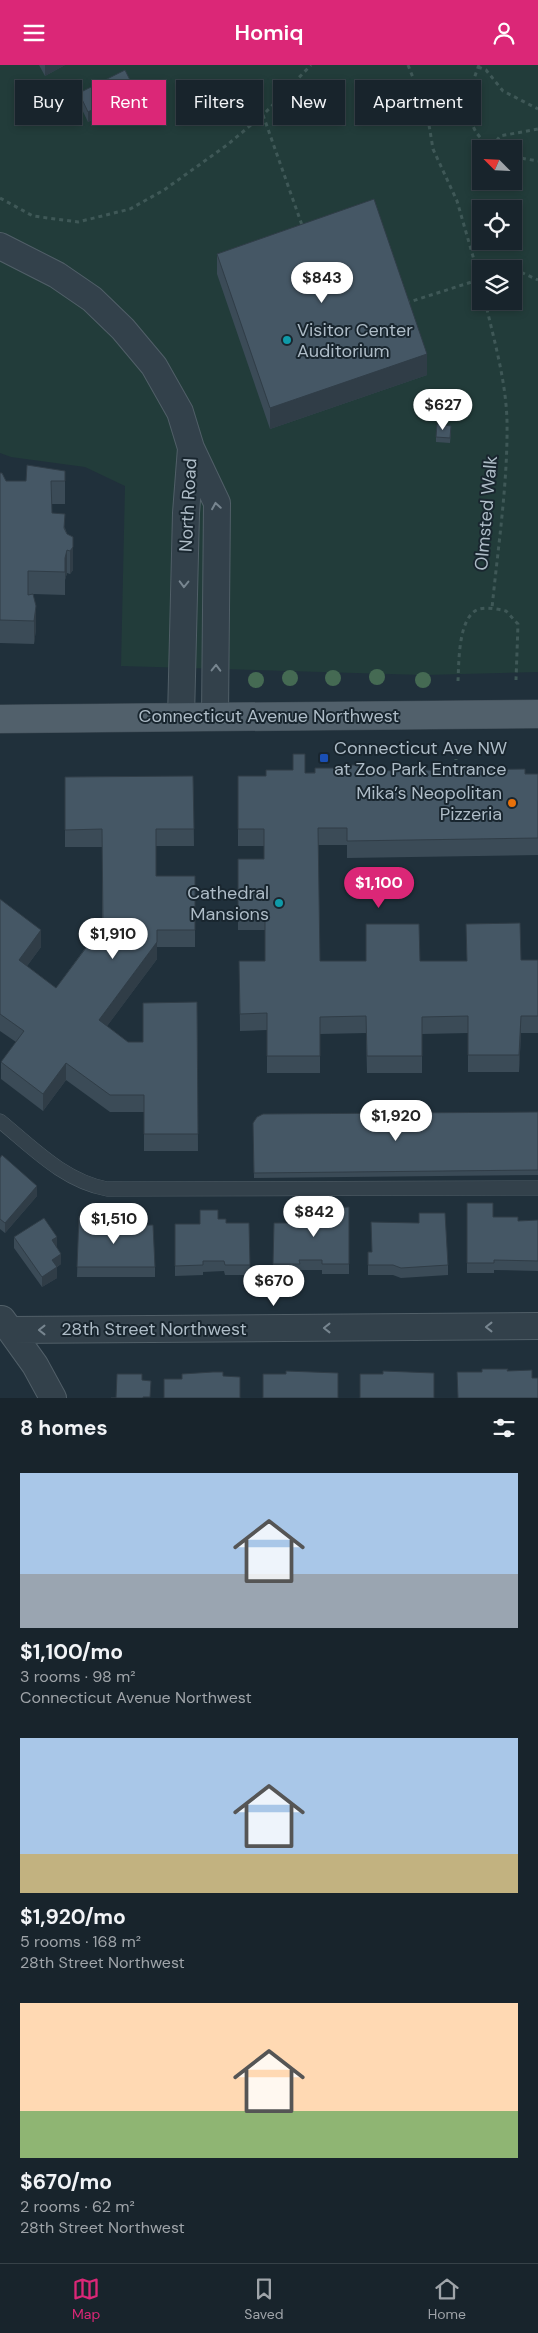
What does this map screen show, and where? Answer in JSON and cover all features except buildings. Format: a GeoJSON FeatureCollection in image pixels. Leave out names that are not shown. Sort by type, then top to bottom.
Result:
{"type":"FeatureCollection","features":[{"type":"Feature","properties":{"kind":"main road","name":"Connecticut Avenue Northwest"},"geometry":{"type":"LineString","coordinates":[[0,719],[538,714]]}},
{"type":"Feature","properties":{"kind":"street"},"geometry":{"type":"LineString","coordinates":[[0,246],[57,275],[92,299],[123,329],[154,366],[180,413],[191,448]]}},
{"type":"Feature","properties":{"kind":"street","name":"North Road"},"geometry":{"type":"LineString","coordinates":[[191,448],[217,503],[215,717]]}},
{"type":"Feature","properties":{"kind":"street","name":"North Road"},"geometry":{"type":"LineString","coordinates":[[181,717],[186,513],[191,448]]}},
{"type":"Feature","properties":{"kind":"street"},"geometry":{"type":"LineString","coordinates":[[5,1324],[35,1365],[53,1398]]}},
{"type":"Feature","properties":{"kind":"street","name":"28th Street Northwest"},"geometry":{"type":"LineString","coordinates":[[5,1324],[538,1326]]}},
{"type":"Feature","properties":{"kind":"lane"},"geometry":{"type":"LineString","coordinates":[[0,1121],[68,1176],[87,1185],[107,1189],[538,1188]]}},
{"type":"Feature","properties":{"kind":"path"},"geometry":{"type":"LineString","coordinates":[[302,65],[304,70]]}},
{"type":"Feature","properties":{"kind":"path"},"geometry":{"type":"LineString","coordinates":[[303,229],[263,115],[304,70],[311,65]]}},
{"type":"Feature","properties":{"kind":"path"},"geometry":{"type":"LineString","coordinates":[[408,65],[427,113],[432,149],[457,201],[475,260]]}},
{"type":"Feature","properties":{"kind":"path"},"geometry":{"type":"LineString","coordinates":[[485,140],[478,133],[469,115],[469,92],[478,66],[486,70],[503,91],[538,109]]}},
{"type":"Feature","properties":{"kind":"path"},"geometry":{"type":"LineString","coordinates":[[0,198],[33,216],[78,223],[130,209],[164,190],[227,145],[251,125]]}},
{"type":"Feature","properties":{"kind":"path"},"geometry":{"type":"LineString","coordinates":[[498,140],[500,136],[538,129]]}},
{"type":"Feature","properties":{"kind":"path"},"geometry":{"type":"LineString","coordinates":[[522,158],[538,161]]}},
{"type":"Feature","properties":{"kind":"path"},"geometry":{"type":"LineString","coordinates":[[522,273],[538,280]]}},
{"type":"Feature","properties":{"kind":"path"},"geometry":{"type":"LineString","coordinates":[[402,304],[472,282]]}},
{"type":"Feature","properties":{"kind":"path","name":"Olmsted Walk"},"geometry":{"type":"LineString","coordinates":[[487,310],[502,376],[507,421],[503,500],[492,608]]}},
{"type":"Feature","properties":{"kind":"path"},"geometry":{"type":"LineString","coordinates":[[458,681],[463,635],[468,617],[478,609],[492,608],[506,611],[518,624],[516,680]]}},
{"type":"Feature","properties":{"kind":"path"},"geometry":{"type":"LineString","coordinates":[[456,751],[456,760]]}},
{"type":"Feature","properties":{"kind":"green space"},"geometry":{"type":"Polygon","coordinates":[[[0,65],[538,65],[538,672],[424,675],[121,666],[125,486],[85,467],[11,457],[0,453],[0,65]]]}},
{"type":"Feature","properties":{"kind":"place","name":"Visitor Center Auditorium"},"geometry":{"type":"Point","coordinates":[287,340]}},
{"type":"Feature","properties":{"kind":"place","name":"Connecticut Ave NW at Zoo Park Entrance"},"geometry":{"type":"Point","coordinates":[324,758]}},
{"type":"Feature","properties":{"kind":"place","name":"Mika’s Neopolitan Pizzeria"},"geometry":{"type":"Point","coordinates":[512,803]}},
{"type":"Feature","properties":{"kind":"place","name":"Cathedral Mansions"},"geometry":{"type":"Point","coordinates":[279,903]}}]}
